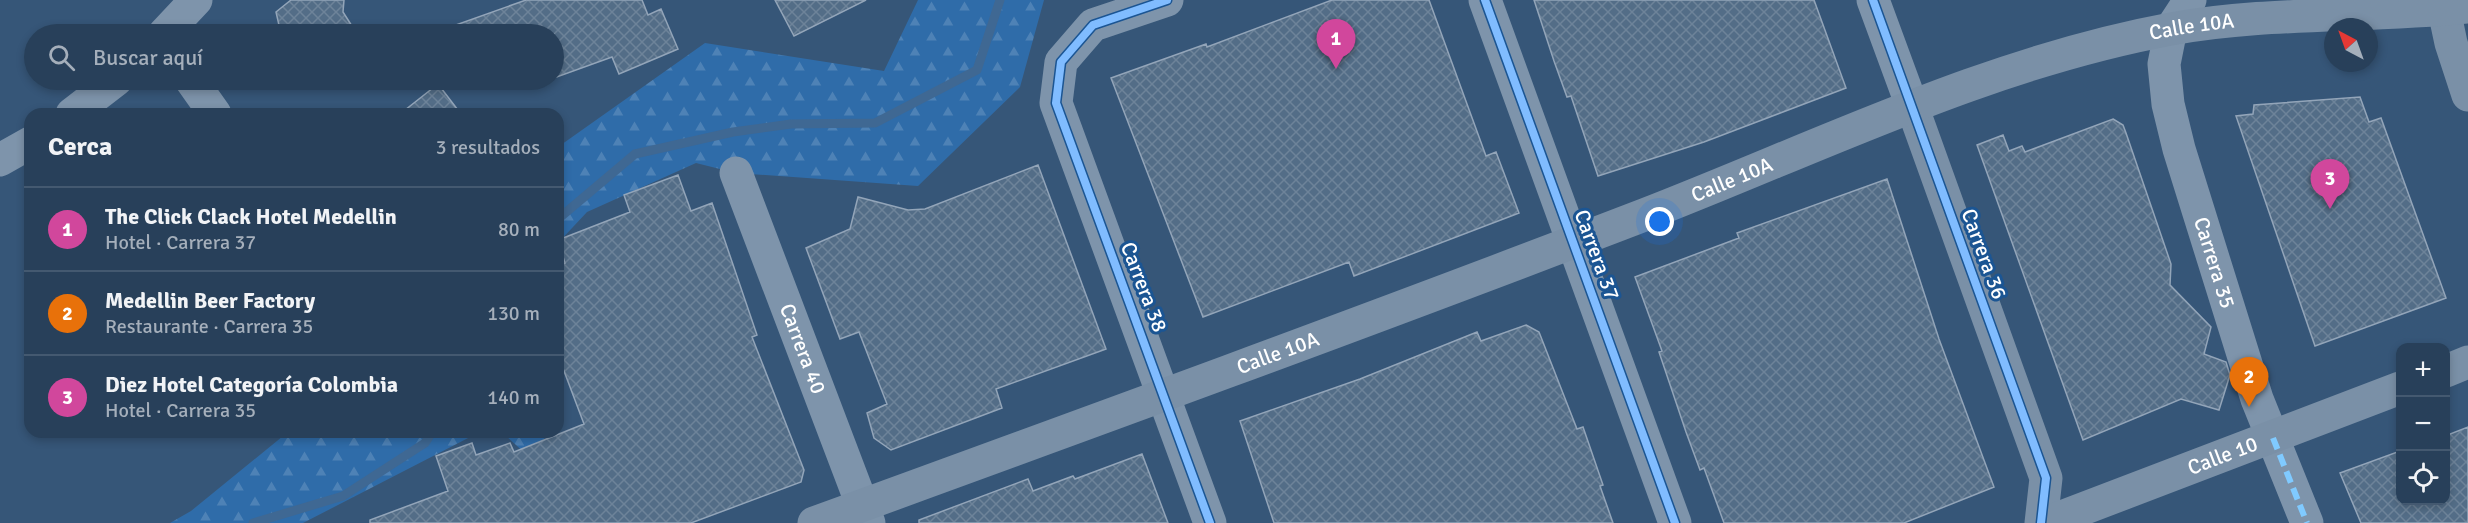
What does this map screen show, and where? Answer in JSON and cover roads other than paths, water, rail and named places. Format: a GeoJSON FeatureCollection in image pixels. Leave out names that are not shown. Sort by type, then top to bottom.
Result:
{"type":"FeatureCollection","features":[{"type":"Feature","properties":{"kind":"main road","name":"Calle 10A"},"geometry":{"type":"LineString","coordinates":[[814,523],[865,514],[1165,394],[1573,242],[1912,106],[2092,47],[2171,29],[2302,15],[2451,6]]}},
{"type":"Feature","properties":{"kind":"main road"},"geometry":{"type":"LineString","coordinates":[[2451,6],[2451,43],[2468,95]]}},
{"type":"Feature","properties":{"kind":"main road","name":"Carrera 36"},"geometry":{"type":"LineString","coordinates":[[1912,106],[2046,478],[2041,523]]}},
{"type":"Feature","properties":{"kind":"main road"},"geometry":{"type":"LineString","coordinates":[[2450,369],[2468,362]]}},
{"type":"Feature","properties":{"kind":"main road","name":"Calle 10"},"geometry":{"type":"LineString","coordinates":[[2046,523],[2396,390]]}},
{"type":"Feature","properties":{"kind":"street"},"geometry":{"type":"LineString","coordinates":[[173,24],[196,0]]}},
{"type":"Feature","properties":{"kind":"street","name":"Carrera 38"},"geometry":{"type":"LineString","coordinates":[[1167,0],[1093,26],[1061,63],[1056,103],[1165,394],[1210,523]]}},
{"type":"Feature","properties":{"kind":"street","name":"Carrera 37"},"geometry":{"type":"LineString","coordinates":[[1485,0],[1675,523]]}},
{"type":"Feature","properties":{"kind":"street","name":"Carrera 36"},"geometry":{"type":"LineString","coordinates":[[1873,0],[1912,106]]}},
{"type":"Feature","properties":{"kind":"street","name":"Carrera 35"},"geometry":{"type":"LineString","coordinates":[[2190,0],[2171,29],[2164,64],[2168,104],[2178,149],[2257,399],[2307,523]]}},
{"type":"Feature","properties":{"kind":"street"},"geometry":{"type":"LineString","coordinates":[[80,108],[103,90]]}},
{"type":"Feature","properties":{"kind":"street"},"geometry":{"type":"LineString","coordinates":[[198,90],[211,108]]}},
{"type":"Feature","properties":{"kind":"street"},"geometry":{"type":"LineString","coordinates":[[0,160],[24,146]]}},
{"type":"Feature","properties":{"kind":"street","name":"Carrera 40"},"geometry":{"type":"LineString","coordinates":[[736,172],[865,514]]}},
{"type":"Feature","properties":{"kind":"waterway"},"geometry":{"type":"LineString","coordinates":[[564,214],[635,154],[733,132],[791,124],[875,123],[977,70],[1000,0]]}},
{"type":"Feature","properties":{"kind":"waterway"},"geometry":{"type":"LineString","coordinates":[[253,523],[343,496],[425,443],[428,438]]}},
{"type":"Feature","properties":{"kind":"place","name":"The Click Clack Hotel Medellin"},"geometry":{"type":"Point","coordinates":[1336,69]}},
{"type":"Feature","properties":{"kind":"place","name":"Diez Hotel Categoría Colombia"},"geometry":{"type":"Point","coordinates":[2330,209]}},
{"type":"Feature","properties":{"kind":"place","name":"Medellin Beer Factory"},"geometry":{"type":"Point","coordinates":[2249,407]}}]}
